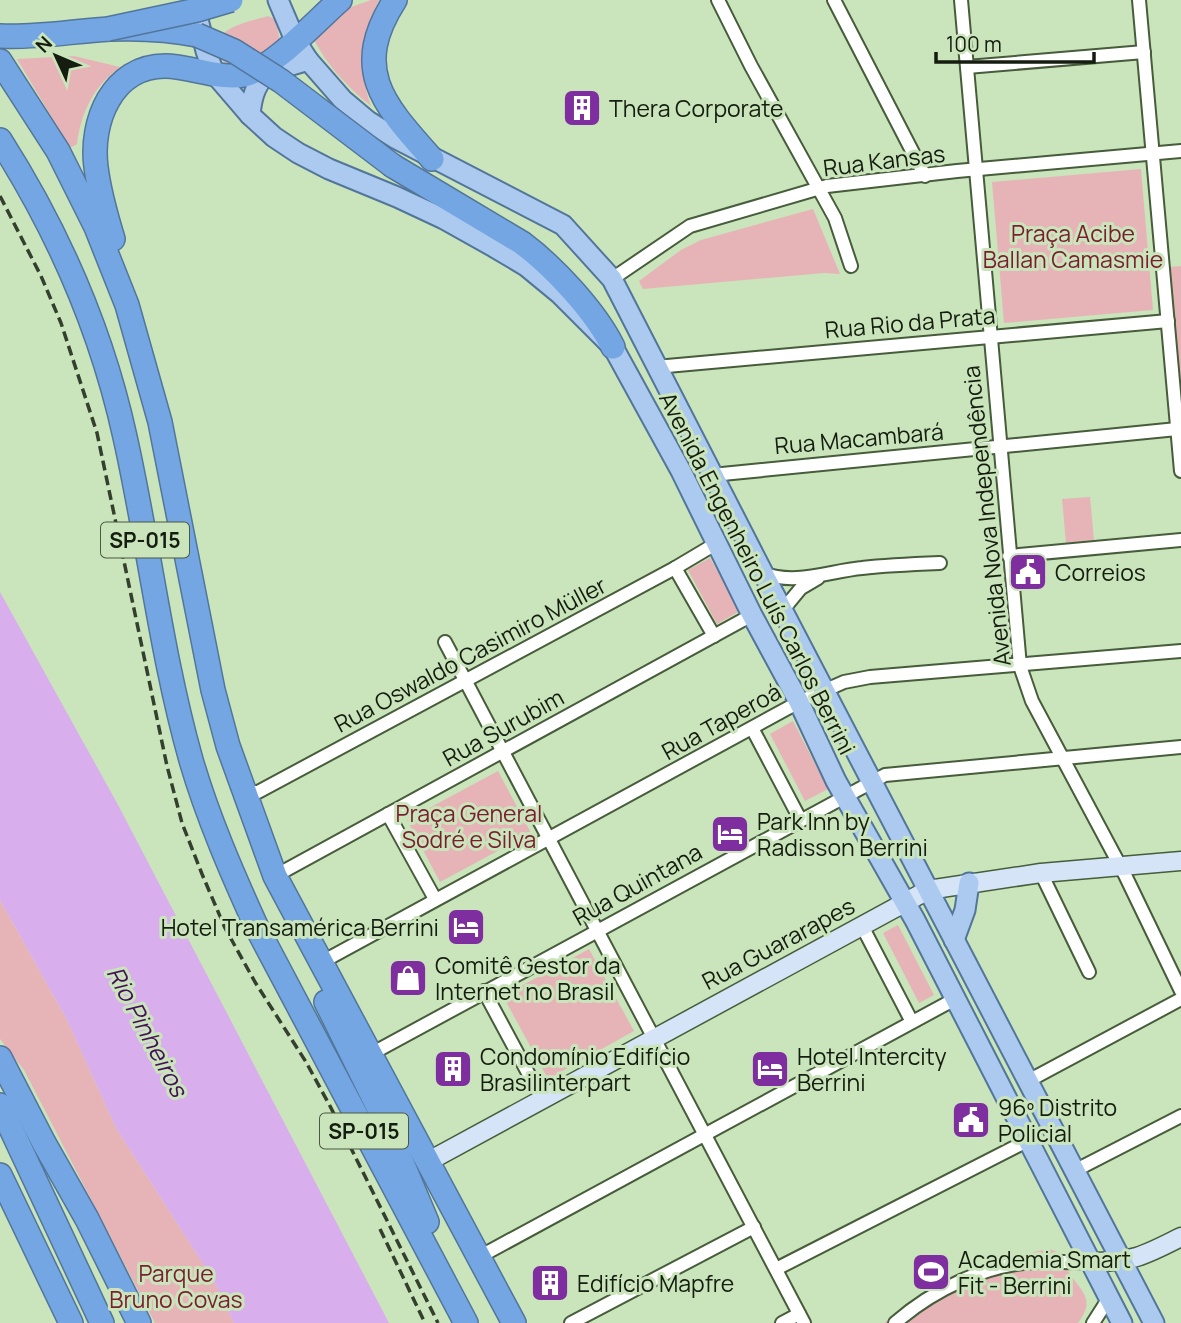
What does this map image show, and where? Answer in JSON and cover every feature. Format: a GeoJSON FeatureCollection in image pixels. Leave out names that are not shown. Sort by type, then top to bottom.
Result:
{"type":"FeatureCollection","features":[{"type":"Feature","properties":{"kind":"highway"},"geometry":{"type":"LineString","coordinates":[[0,36],[108,29],[231,0]]}},
{"type":"Feature","properties":{"kind":"highway"},"geometry":{"type":"LineString","coordinates":[[340,0],[256,72],[243,76],[228,76],[164,66],[130,75],[116,86],[100,116],[95,164],[127,305],[160,422],[214,690],[228,746],[250,810],[275,876],[514,1323]]}},
{"type":"Feature","properties":{"kind":"highway"},"geometry":{"type":"LineString","coordinates":[[395,0],[381,23],[374,49],[375,78],[391,111],[432,159]]}},
{"type":"Feature","properties":{"kind":"highway"},"geometry":{"type":"LineString","coordinates":[[108,29],[167,29],[197,35],[234,51],[281,82],[393,166],[537,254],[565,283],[613,347]]}},
{"type":"Feature","properties":{"kind":"highway"},"geometry":{"type":"LineString","coordinates":[[0,61],[47,133],[73,180],[96,227],[127,305]]}},
{"type":"Feature","properties":{"kind":"highway"},"geometry":{"type":"LineString","coordinates":[[0,89],[73,180]]}},
{"type":"Feature","properties":{"kind":"highway","name":"SP-015"},"geometry":{"type":"LineString","coordinates":[[0,140],[25,179],[58,244],[81,295],[100,349],[124,435],[170,674],[191,760],[230,870],[257,928],[464,1318]]}},
{"type":"Feature","properties":{"kind":"highway"},"geometry":{"type":"LineString","coordinates":[[250,810],[266,882],[383,1117],[464,1318]]}},
{"type":"Feature","properties":{"kind":"highway"},"geometry":{"type":"LineString","coordinates":[[0,1058],[87,1219],[139,1323]]}},
{"type":"Feature","properties":{"kind":"highway"},"geometry":{"type":"LineString","coordinates":[[0,1105],[102,1323]]}},
{"type":"Feature","properties":{"kind":"highway"},"geometry":{"type":"LineString","coordinates":[[0,1175],[71,1323]]}},
{"type":"Feature","properties":{"kind":"main road","name":"Avenida Engenheiro Luís Carlos Berrini"},"geometry":{"type":"LineString","coordinates":[[193,0],[214,73],[250,115],[274,137],[329,169],[444,219],[526,266],[613,347],[681,471],[844,795],[906,902],[1122,1323]]}},
{"type":"Feature","properties":{"kind":"main road","name":"Avenida Engenheiro Luís Carlos Berrini"},"geometry":{"type":"LineString","coordinates":[[278,0],[295,40],[342,100],[368,121],[432,159],[563,225],[612,279],[1154,1323]]}},
{"type":"Feature","properties":{"kind":"main road"},"geometry":{"type":"LineString","coordinates":[[250,115],[251,101],[264,77],[276,69],[308,60]]}},
{"type":"Feature","properties":{"kind":"main road"},"geometry":{"type":"LineString","coordinates":[[954,940],[965,910],[969,883]]}},
{"type":"Feature","properties":{"kind":"street"},"geometry":{"type":"LineString","coordinates":[[718,0],[751,66],[820,188],[835,218],[852,266]]}},
{"type":"Feature","properties":{"kind":"street"},"geometry":{"type":"LineString","coordinates":[[834,0],[925,176]]}},
{"type":"Feature","properties":{"kind":"street","name":"Avenida Nova Independência"},"geometry":{"type":"LineString","coordinates":[[961,0],[1020,666],[1032,701],[1064,758],[1181,991]]}},
{"type":"Feature","properties":{"kind":"street"},"geometry":{"type":"LineString","coordinates":[[1139,0],[1181,471]]}},
{"type":"Feature","properties":{"kind":"street"},"geometry":{"type":"LineString","coordinates":[[967,66],[1144,52]]}},
{"type":"Feature","properties":{"kind":"street","name":"Rua Kansas"},"geometry":{"type":"LineString","coordinates":[[612,279],[690,226],[820,188],[1181,151]]}},
{"type":"Feature","properties":{"kind":"street","name":"Rua Rio da Prata"},"geometry":{"type":"LineString","coordinates":[[656,367],[1168,321]]}},
{"type":"Feature","properties":{"kind":"street","name":"Rua Macambará"},"geometry":{"type":"LineString","coordinates":[[712,475],[1177,429]]}},
{"type":"Feature","properties":{"kind":"street"},"geometry":{"type":"LineString","coordinates":[[1009,556],[1181,540]]}},
{"type":"Feature","properties":{"kind":"street","name":"Rua Oswaldo Casimiro Müller"},"geometry":{"type":"LineString","coordinates":[[242,787],[250,792],[258,792],[675,568],[717,542]]}},
{"type":"Feature","properties":{"kind":"street"},"geometry":{"type":"LineString","coordinates":[[763,573],[787,578],[858,568],[940,563]]}},
{"type":"Feature","properties":{"kind":"street"},"geometry":{"type":"LineString","coordinates":[[675,568],[714,636]]}},
{"type":"Feature","properties":{"kind":"street"},"geometry":{"type":"LineString","coordinates":[[782,611],[802,588],[827,574]]}},
{"type":"Feature","properties":{"kind":"street","name":"Rua Surubim"},"geometry":{"type":"LineString","coordinates":[[275,876],[752,615]]}},
{"type":"Feature","properties":{"kind":"street"},"geometry":{"type":"LineString","coordinates":[[445,642],[802,1318],[782,1323]]}},
{"type":"Feature","properties":{"kind":"street","name":"Rua Taperoá"},"geometry":{"type":"LineString","coordinates":[[322,962],[799,702],[845,682],[870,677],[1181,651]]}},
{"type":"Feature","properties":{"kind":"street"},"geometry":{"type":"LineString","coordinates":[[752,728],[800,819]]}},
{"type":"Feature","properties":{"kind":"street","name":"Rua Quintana"},"geometry":{"type":"LineString","coordinates":[[371,1054],[885,775],[1181,747]]}},
{"type":"Feature","properties":{"kind":"street"},"geometry":{"type":"LineString","coordinates":[[388,814],[435,899]]}},
{"type":"Feature","properties":{"kind":"street","name":"Rua Guararapes"},"geometry":{"type":"LineString","coordinates":[[429,1161],[928,890],[1041,873],[1181,861]]}},
{"type":"Feature","properties":{"kind":"street"},"geometry":{"type":"LineString","coordinates":[[1041,873],[1089,972]]}},
{"type":"Feature","properties":{"kind":"street"},"geometry":{"type":"LineString","coordinates":[[862,926],[912,1022]]}},
{"type":"Feature","properties":{"kind":"street"},"geometry":{"type":"LineString","coordinates":[[484,991],[542,1098]]}},
{"type":"Feature","properties":{"kind":"street"},"geometry":{"type":"LineString","coordinates":[[479,1257],[955,999]]}},
{"type":"Feature","properties":{"kind":"street"},"geometry":{"type":"LineString","coordinates":[[1028,1081],[1181,999]]}},
{"type":"Feature","properties":{"kind":"street"},"geometry":{"type":"LineString","coordinates":[[1076,1170],[1181,1116]]}},
{"type":"Feature","properties":{"kind":"street"},"geometry":{"type":"LineString","coordinates":[[776,1269],[1027,1140]]}},
{"type":"Feature","properties":{"kind":"street"},"geometry":{"type":"LineString","coordinates":[[570,1323],[754,1227]]}},
{"type":"Feature","properties":{"kind":"street"},"geometry":{"type":"LineString","coordinates":[[895,1323],[911,1309],[938,1293],[995,1270],[1037,1262],[1123,1262],[1142,1257],[1181,1237]]}},
{"type":"Feature","properties":{"kind":"street"},"geometry":{"type":"LineString","coordinates":[[1093,1323],[1109,1298]]}},
{"type":"Feature","properties":{"kind":"green space"},"geometry":{"type":"Polygon","coordinates":[[[371,0],[379,0],[368,26],[363,65],[371,106],[333,69],[306,23],[371,0]]]}},
{"type":"Feature","properties":{"kind":"green space"},"geometry":{"type":"Polygon","coordinates":[[[268,16],[275,19],[280,40],[276,50],[229,70],[217,51],[221,36],[235,26],[268,16]]]}},
{"type":"Feature","properties":{"kind":"green space"},"geometry":{"type":"Polygon","coordinates":[[[74,56],[120,67],[96,91],[82,121],[77,144],[70,148],[17,59],[74,56]]]}},
{"type":"Feature","properties":{"kind":"green space","name":"Praça Acibe Ballan Camasmie"},"geometry":{"type":"Polygon","coordinates":[[[1141,169],[1153,310],[1004,323],[992,182],[1141,169]]]}},
{"type":"Feature","properties":{"kind":"green space"},"geometry":{"type":"Polygon","coordinates":[[[813,209],[840,274],[824,273],[643,289],[639,281],[681,250],[701,240],[813,209]]]}},
{"type":"Feature","properties":{"kind":"green space"},"geometry":{"type":"Polygon","coordinates":[[[1181,266],[1181,403],[1170,267],[1181,266]]]}},
{"type":"Feature","properties":{"kind":"green space"},"geometry":{"type":"Polygon","coordinates":[[[1090,497],[1094,540],[1066,543],[1062,499],[1090,497]]]}},
{"type":"Feature","properties":{"kind":"green space"},"geometry":{"type":"Polygon","coordinates":[[[710,558],[740,611],[717,624],[688,570],[710,558]]]}},
{"type":"Feature","properties":{"kind":"green space"},"geometry":{"type":"Polygon","coordinates":[[[793,721],[828,789],[805,801],[770,734],[793,721]]]}},
{"type":"Feature","properties":{"kind":"green space","name":"Praça General Sodré e Silva"},"geometry":{"type":"Polygon","coordinates":[[[498,771],[531,833],[440,882],[407,820],[498,771]]]}},
{"type":"Feature","properties":{"kind":"green space","name":"Parque Bruno Covas"},"geometry":{"type":"Polygon","coordinates":[[[0,900],[67,1020],[116,1128],[214,1281],[234,1323],[155,1323],[24,1070],[0,1039],[0,900]]]}},
{"type":"Feature","properties":{"kind":"green space"},"geometry":{"type":"Polygon","coordinates":[[[898,925],[934,995],[919,1003],[883,933],[898,925]]]}},
{"type":"Feature","properties":{"kind":"green space"},"geometry":{"type":"Polygon","coordinates":[[[589,949],[634,1031],[548,1079],[503,996],[589,949]]]}},
{"type":"Feature","properties":{"kind":"green space"},"geometry":{"type":"Polygon","coordinates":[[[1050,1249],[1062,1254],[1067,1269],[1085,1295],[1086,1307],[1078,1323],[884,1323],[908,1303],[937,1286],[986,1266],[1050,1249]]]}},
{"type":"Feature","properties":{"kind":"water","name":"Rio Pinheiros"},"geometry":{"type":"Polygon","coordinates":[[[0,592],[117,803],[389,1323],[234,1323],[214,1281],[116,1128],[67,1020],[0,900],[0,592]]]}},
{"type":"Feature","properties":{"kind":"railway"},"geometry":{"type":"LineString","coordinates":[[0,196],[41,276],[61,323],[97,433],[167,766],[182,823],[225,928],[330,1106],[438,1323]]}},
{"type":"Feature","properties":{"kind":"railway"},"geometry":{"type":"LineString","coordinates":[[380,1229],[425,1323]]}},
{"type":"Feature","properties":{"kind":"place","name":"Thera Corporate"},"geometry":{"type":"Point","coordinates":[582,108]}},
{"type":"Feature","properties":{"kind":"place","name":"Correios"},"geometry":{"type":"Point","coordinates":[1028,572]}},
{"type":"Feature","properties":{"kind":"place","name":"Park Inn by Radisson Berrini"},"geometry":{"type":"Point","coordinates":[730,834]}},
{"type":"Feature","properties":{"kind":"place","name":"Hotel Transamérica Berrini"},"geometry":{"type":"Point","coordinates":[466,927]}},
{"type":"Feature","properties":{"kind":"place","name":"Comitê Gestor da Internet no Brasil"},"geometry":{"type":"Point","coordinates":[408,978]}},
{"type":"Feature","properties":{"kind":"place","name":"Condomínio Edifício Brasilinterpart"},"geometry":{"type":"Point","coordinates":[453,1069]}},
{"type":"Feature","properties":{"kind":"place","name":"Hotel Intercity Berrini"},"geometry":{"type":"Point","coordinates":[770,1069]}},
{"type":"Feature","properties":{"kind":"place","name":"96º Distrito Policial"},"geometry":{"type":"Point","coordinates":[971,1120]}},
{"type":"Feature","properties":{"kind":"place","name":"Academia Smart Fit - Berrini"},"geometry":{"type":"Point","coordinates":[931,1272]}},
{"type":"Feature","properties":{"kind":"place","name":"Edifício Mapfre"},"geometry":{"type":"Point","coordinates":[550,1283]}}]}
